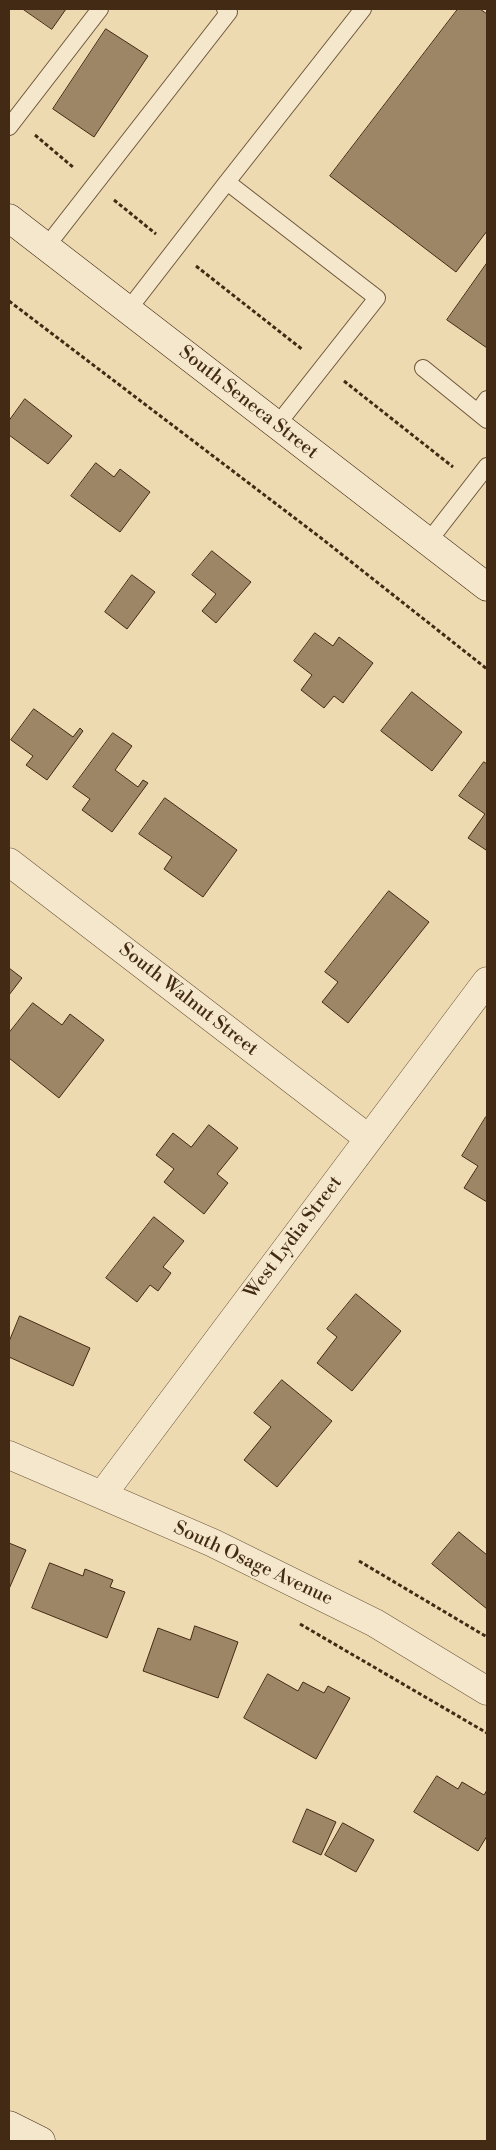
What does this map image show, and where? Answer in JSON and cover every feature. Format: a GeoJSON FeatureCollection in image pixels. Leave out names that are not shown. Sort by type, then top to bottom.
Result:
{"type":"FeatureCollection","features":[{"type":"Feature","properties":{"kind":"street","name":"South Seneca Street"},"geometry":{"type":"LineString","coordinates":[[9,218],[487,587]]}},
{"type":"Feature","properties":{"kind":"street","name":"South Walnut Street"},"geometry":{"type":"LineString","coordinates":[[9,862],[368,1138]]}},
{"type":"Feature","properties":{"kind":"street","name":"West Lydia Street"},"geometry":{"type":"LineString","coordinates":[[102,1495],[487,981]]}},
{"type":"Feature","properties":{"kind":"street","name":"South Osage Avenue"},"geometry":{"type":"LineString","coordinates":[[9,1455],[213,1543],[375,1622],[487,1692]]}},
{"type":"Feature","properties":{"kind":"street"},"geometry":{"type":"LineString","coordinates":[[9,2125],[41,2141]]}},
{"type":"Feature","properties":{"kind":"lane"},"geometry":{"type":"LineString","coordinates":[[12,123],[100,9]]}},
{"type":"Feature","properties":{"kind":"lane"},"geometry":{"type":"LineString","coordinates":[[46,247],[229,12],[225,9]]}},
{"type":"Feature","properties":{"kind":"lane"},"geometry":{"type":"LineString","coordinates":[[128,310],[177,250],[227,182],[363,9]]}},
{"type":"Feature","properties":{"kind":"lane"},"geometry":{"type":"LineString","coordinates":[[227,182],[377,298],[277,425]]}},
{"type":"Feature","properties":{"kind":"lane"},"geometry":{"type":"LineString","coordinates":[[423,368],[484,411]]}},
{"type":"Feature","properties":{"kind":"lane"},"geometry":{"type":"LineString","coordinates":[[428,542],[487,466]]}},
{"type":"Feature","properties":{"kind":"path"},"geometry":{"type":"LineString","coordinates":[[12,123],[94,184],[474,483]]}},
{"type":"Feature","properties":{"kind":"path"},"geometry":{"type":"LineString","coordinates":[[9,301],[321,538],[487,669]]}},
{"type":"Feature","properties":{"kind":"path"},"geometry":{"type":"LineString","coordinates":[[359,1562],[487,1637]]}},
{"type":"Feature","properties":{"kind":"path"},"geometry":{"type":"LineString","coordinates":[[300,1624],[487,1733]]}},
{"type":"Feature","properties":{"kind":"building"},"geometry":{"type":"Polygon","coordinates":[[[23,9],[66,9],[52,29],[23,9]]]}},
{"type":"Feature","properties":{"kind":"building"},"geometry":{"type":"Polygon","coordinates":[[[458,9],[480,9],[487,14],[487,231],[456,272],[330,176],[458,9]]]}},
{"type":"Feature","properties":{"kind":"building"},"geometry":{"type":"Polygon","coordinates":[[[106,29],[148,56],[94,137],[53,109],[106,29]]]}},
{"type":"Feature","properties":{"kind":"building"},"geometry":{"type":"Polygon","coordinates":[[[487,263],[487,348],[447,320],[487,263]]]}},
{"type":"Feature","properties":{"kind":"building"},"geometry":{"type":"Polygon","coordinates":[[[25,399],[72,436],[48,464],[9,435],[9,421],[25,399]]]}},
{"type":"Feature","properties":{"kind":"building"},"geometry":{"type":"Polygon","coordinates":[[[96,463],[114,477],[120,469],[150,492],[120,532],[71,496],[96,463]]]}},
{"type":"Feature","properties":{"kind":"building"},"geometry":{"type":"Polygon","coordinates":[[[212,551],[251,582],[216,623],[202,611],[216,594],[192,575],[212,551]]]}},
{"type":"Feature","properties":{"kind":"building"},"geometry":{"type":"Polygon","coordinates":[[[132,575],[155,592],[127,629],[105,612],[132,575]]]}},
{"type":"Feature","properties":{"kind":"building"},"geometry":{"type":"Polygon","coordinates":[[[315,633],[333,646],[339,637],[373,663],[343,703],[334,696],[324,708],[301,690],[312,675],[294,661],[315,633]]]}},
{"type":"Feature","properties":{"kind":"building"},"geometry":{"type":"Polygon","coordinates":[[[412,692],[462,732],[432,771],[381,731],[412,692]]]}},
{"type":"Feature","properties":{"kind":"building"},"geometry":{"type":"Polygon","coordinates":[[[34,709],[73,737],[80,728],[83,731],[47,780],[26,765],[33,756],[11,740],[34,709]]]}},
{"type":"Feature","properties":{"kind":"building"},"geometry":{"type":"Polygon","coordinates":[[[113,733],[132,746],[115,770],[138,787],[143,780],[148,783],[112,832],[82,810],[90,799],[73,787],[113,733]]]}},
{"type":"Feature","properties":{"kind":"building"},"geometry":{"type":"Polygon","coordinates":[[[484,762],[487,764],[486,850],[468,838],[485,814],[459,796],[484,762]]]}},
{"type":"Feature","properties":{"kind":"building"},"geometry":{"type":"Polygon","coordinates":[[[165,798],[237,850],[203,897],[164,869],[172,857],[139,834],[165,798]]]}},
{"type":"Feature","properties":{"kind":"building"},"geometry":{"type":"Polygon","coordinates":[[[389,891],[429,922],[348,1023],[322,1002],[338,982],[325,972],[389,891]]]}},
{"type":"Feature","properties":{"kind":"building"},"geometry":{"type":"Polygon","coordinates":[[[9,968],[22,978],[9,995],[9,968]]]}},
{"type":"Feature","properties":{"kind":"building"},"geometry":{"type":"Polygon","coordinates":[[[33,1003],[62,1025],[70,1014],[104,1040],[59,1098],[9,1058],[9,1033],[33,1003]]]}},
{"type":"Feature","properties":{"kind":"building"},"geometry":{"type":"Polygon","coordinates":[[[486,1117],[487,1202],[464,1188],[478,1166],[462,1156],[486,1117]]]}},
{"type":"Feature","properties":{"kind":"building"},"geometry":{"type":"Polygon","coordinates":[[[209,1125],[238,1148],[217,1174],[228,1183],[204,1214],[164,1182],[174,1169],[156,1155],[173,1133],[191,1147],[209,1125]]]}},
{"type":"Feature","properties":{"kind":"building"},"geometry":{"type":"Polygon","coordinates":[[[154,1217],[184,1241],[163,1267],[171,1273],[158,1291],[150,1285],[137,1302],[106,1278],[154,1217]]]}},
{"type":"Feature","properties":{"kind":"building"},"geometry":{"type":"Polygon","coordinates":[[[356,1294],[401,1331],[352,1391],[317,1363],[337,1337],[327,1329],[356,1294]]]}},
{"type":"Feature","properties":{"kind":"building"},"geometry":{"type":"Polygon","coordinates":[[[20,1316],[90,1348],[73,1386],[9,1357],[9,1342],[20,1316]]]}},
{"type":"Feature","properties":{"kind":"building"},"geometry":{"type":"Polygon","coordinates":[[[282,1380],[332,1421],[277,1487],[244,1460],[271,1427],[254,1413],[282,1380]]]}},
{"type":"Feature","properties":{"kind":"building"},"geometry":{"type":"Polygon","coordinates":[[[459,1532],[487,1555],[487,1609],[432,1564],[459,1532]]]}},
{"type":"Feature","properties":{"kind":"building"},"geometry":{"type":"Polygon","coordinates":[[[9,1543],[26,1550],[9,1589],[9,1543]]]}},
{"type":"Feature","properties":{"kind":"building"},"geometry":{"type":"Polygon","coordinates":[[[50,1563],[83,1576],[85,1569],[113,1580],[110,1587],[125,1592],[107,1638],[32,1608],[50,1563]]]}},
{"type":"Feature","properties":{"kind":"building"},"geometry":{"type":"Polygon","coordinates":[[[195,1626],[238,1642],[218,1698],[143,1671],[158,1628],[190,1640],[195,1626]]]}},
{"type":"Feature","properties":{"kind":"building"},"geometry":{"type":"Polygon","coordinates":[[[268,1674],[298,1691],[303,1682],[324,1693],[328,1686],[350,1698],[316,1759],[244,1718],[268,1674]]]}},
{"type":"Feature","properties":{"kind":"building"},"geometry":{"type":"Polygon","coordinates":[[[437,1776],[458,1789],[462,1782],[484,1795],[487,1790],[487,1836],[478,1851],[414,1812],[437,1776]]]}},
{"type":"Feature","properties":{"kind":"building"},"geometry":{"type":"Polygon","coordinates":[[[307,1809],[336,1822],[321,1855],[293,1842],[307,1809]]]}},
{"type":"Feature","properties":{"kind":"building"},"geometry":{"type":"Polygon","coordinates":[[[343,1823],[374,1840],[356,1872],[325,1855],[343,1823]]]}}]}
